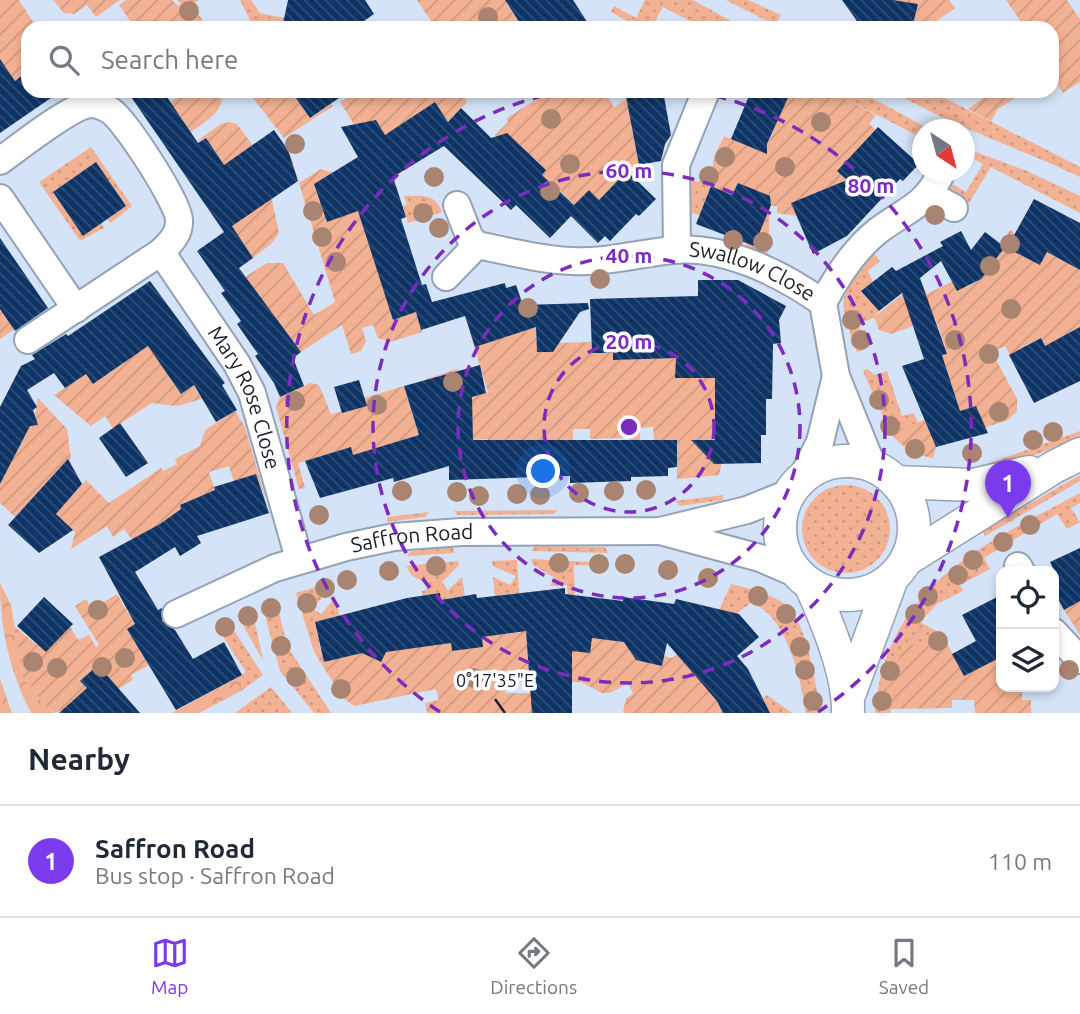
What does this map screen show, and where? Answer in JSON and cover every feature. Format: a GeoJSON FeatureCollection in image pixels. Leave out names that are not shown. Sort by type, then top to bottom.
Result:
{"type":"FeatureCollection","features":[{"type":"Feature","properties":{"kind":"street","name":"Swallow Close"},"geometry":{"type":"LineString","coordinates":[[677,249],[676,165],[703,98]]}},
{"type":"Feature","properties":{"kind":"street"},"geometry":{"type":"LineString","coordinates":[[0,161],[76,108],[92,104],[102,106],[113,113],[126,129],[178,212],[178,233],[161,252],[28,340]]}},
{"type":"Feature","properties":{"kind":"street","name":"Swallow Close"},"geometry":{"type":"LineString","coordinates":[[884,473],[836,376],[823,303],[855,253],[878,231],[930,195],[937,182]]}},
{"type":"Feature","properties":{"kind":"street"},"geometry":{"type":"LineString","coordinates":[[930,195],[954,208]]}},
{"type":"Feature","properties":{"kind":"street"},"geometry":{"type":"LineString","coordinates":[[0,198],[76,309]]}},
{"type":"Feature","properties":{"kind":"street"},"geometry":{"type":"LineString","coordinates":[[446,277],[477,245],[470,238],[457,205]]}},
{"type":"Feature","properties":{"kind":"street","name":"Swallow Close"},"geometry":{"type":"LineString","coordinates":[[477,245],[573,261],[677,249],[723,255],[794,284],[823,303]]}},
{"type":"Feature","properties":{"kind":"street","name":"Mary Rose Close"},"geometry":{"type":"LineString","coordinates":[[161,252],[237,364],[252,393],[299,559]]}},
{"type":"Feature","properties":{"kind":"street","name":"Swallow Close"},"geometry":{"type":"LineString","coordinates":[[796,485],[820,442],[836,376]]}},
{"type":"Feature","properties":{"kind":"street","name":"Saffron Road"},"geometry":{"type":"LineString","coordinates":[[660,531],[706,517],[747,510],[796,485],[818,466],[836,461],[855,460],[884,473],[973,485],[1067,460]]}},
{"type":"Feature","properties":{"kind":"street","name":"Saffron Road"},"geometry":{"type":"LineString","coordinates":[[176,614],[247,579],[299,559],[394,537],[461,532],[660,531],[760,558],[830,594],[850,596],[872,591],[899,569],[1067,460]]}},
{"type":"Feature","properties":{"kind":"street"},"geometry":{"type":"LineString","coordinates":[[848,705],[899,569],[913,541],[914,519],[908,499],[884,473]]}},
{"type":"Feature","properties":{"kind":"street"},"geometry":{"type":"LineString","coordinates":[[796,485],[780,514],[779,536],[784,555],[803,579],[823,613],[848,705]]}},
{"type":"Feature","properties":{"kind":"street"},"geometry":{"type":"LineString","coordinates":[[1059,637],[1080,660]]}},
{"type":"Feature","properties":{"kind":"green space"},"geometry":{"type":"Polygon","coordinates":[[[0,0],[19,0],[32,21],[21,21],[21,83],[19,87],[11,76],[0,83],[0,0]]]}},
{"type":"Feature","properties":{"kind":"green space"},"geometry":{"type":"Polygon","coordinates":[[[53,0],[120,0],[96,17],[87,5],[74,14],[64,13],[53,0]]]}},
{"type":"Feature","properties":{"kind":"green space"},"geometry":{"type":"Polygon","coordinates":[[[126,0],[172,0],[178,6],[181,4],[177,0],[199,0],[185,10],[194,21],[130,21],[119,5],[126,0]]]}},
{"type":"Feature","properties":{"kind":"green space"},"geometry":{"type":"Polygon","coordinates":[[[240,0],[251,0],[260,13],[284,18],[283,21],[250,21],[240,0]]]}},
{"type":"Feature","properties":{"kind":"green space"},"geometry":{"type":"Polygon","coordinates":[[[417,0],[512,0],[507,4],[518,21],[471,21],[431,21],[417,0]]]}},
{"type":"Feature","properties":{"kind":"green space"},"geometry":{"type":"Polygon","coordinates":[[[645,0],[693,0],[731,21],[690,21],[663,7],[655,21],[627,21],[611,12],[614,6],[636,18],[645,0]]]}},
{"type":"Feature","properties":{"kind":"green space"},"geometry":{"type":"Polygon","coordinates":[[[726,0],[748,0],[781,15],[777,21],[767,21],[726,0]]]}},
{"type":"Feature","properties":{"kind":"green space"},"geometry":{"type":"Polygon","coordinates":[[[878,0],[949,0],[955,8],[936,21],[908,19],[878,0]]]}},
{"type":"Feature","properties":{"kind":"green space"},"geometry":{"type":"Polygon","coordinates":[[[1006,0],[1067,0],[1080,19],[1080,82],[1063,93],[1059,87],[1059,21],[1020,21],[1006,0]]]}},
{"type":"Feature","properties":{"kind":"green space"},"geometry":{"type":"Polygon","coordinates":[[[192,5],[203,21],[194,21],[185,10],[192,5]]]}},
{"type":"Feature","properties":{"kind":"green space"},"geometry":{"type":"Polygon","coordinates":[[[176,98],[222,98],[217,110],[208,120],[191,132],[170,102],[176,98]]]}},
{"type":"Feature","properties":{"kind":"green space"},"geometry":{"type":"Polygon","coordinates":[[[253,98],[296,98],[310,118],[331,104],[333,106],[284,138],[253,98]]]}},
{"type":"Feature","properties":{"kind":"green space"},"geometry":{"type":"Polygon","coordinates":[[[347,98],[464,98],[467,102],[448,122],[435,102],[388,137],[386,134],[367,145],[340,102],[347,98]]]}},
{"type":"Feature","properties":{"kind":"green space"},"geometry":{"type":"Polygon","coordinates":[[[539,98],[608,98],[614,107],[630,98],[628,106],[639,165],[643,166],[639,182],[627,171],[599,200],[590,191],[578,208],[560,191],[549,202],[540,178],[546,170],[532,156],[524,163],[507,134],[498,138],[495,135],[508,122],[507,118],[539,98]]]}},
{"type":"Feature","properties":{"kind":"green space"},"geometry":{"type":"Polygon","coordinates":[[[785,98],[844,98],[876,115],[869,124],[885,137],[874,131],[838,171],[848,181],[797,201],[802,214],[797,216],[777,213],[777,206],[766,210],[771,197],[754,190],[732,195],[711,186],[714,157],[724,136],[764,152],[775,127],[764,123],[785,98]]]}},
{"type":"Feature","properties":{"kind":"green space"},"geometry":{"type":"Polygon","coordinates":[[[845,98],[872,98],[912,120],[912,133],[845,98]]]}},
{"type":"Feature","properties":{"kind":"green space"},"geometry":{"type":"Polygon","coordinates":[[[905,98],[945,98],[1080,167],[1080,177],[975,131],[975,119],[947,119],[905,98]]]}},
{"type":"Feature","properties":{"kind":"green space"},"geometry":{"type":"Polygon","coordinates":[[[983,98],[1015,98],[998,109],[991,121],[968,109],[983,98]]]}},
{"type":"Feature","properties":{"kind":"green space"},"geometry":{"type":"Polygon","coordinates":[[[221,124],[237,124],[267,165],[289,150],[298,181],[270,191],[279,233],[272,243],[253,258],[232,226],[247,215],[236,200],[206,138],[195,142],[221,124]]]}},
{"type":"Feature","properties":{"kind":"green space"},"geometry":{"type":"Polygon","coordinates":[[[91,147],[132,206],[111,223],[108,219],[126,206],[96,163],[53,192],[83,235],[101,223],[104,228],[80,241],[39,182],[91,147]]]}},
{"type":"Feature","properties":{"kind":"green space"},"geometry":{"type":"Polygon","coordinates":[[[975,152],[1027,171],[1080,196],[1080,213],[991,167],[969,203],[964,204],[946,191],[948,182],[966,192],[972,182],[975,182],[983,164],[975,160],[975,152]]]}},
{"type":"Feature","properties":{"kind":"green space"},"geometry":{"type":"Polygon","coordinates":[[[321,169],[333,173],[327,222],[358,210],[394,320],[416,312],[422,332],[390,342],[378,338],[373,325],[362,328],[366,341],[361,351],[351,354],[342,325],[301,352],[245,277],[267,263],[283,263],[314,315],[335,302],[299,183],[321,169]]]}},
{"type":"Feature","properties":{"kind":"green space"},"geometry":{"type":"Polygon","coordinates":[[[691,181],[712,182],[700,215],[691,213],[691,181]]]}},
{"type":"Feature","properties":{"kind":"green space"},"geometry":{"type":"Polygon","coordinates":[[[404,196],[432,199],[442,212],[408,223],[403,206],[407,205],[404,196]]]}},
{"type":"Feature","properties":{"kind":"green space"},"geometry":{"type":"Polygon","coordinates":[[[770,206],[768,254],[745,246],[770,206]]]}},
{"type":"Feature","properties":{"kind":"green space"},"geometry":{"type":"Polygon","coordinates":[[[1010,230],[1028,256],[1040,265],[1047,252],[1080,270],[1080,327],[1062,378],[1041,338],[1025,346],[1033,361],[1016,366],[1005,346],[992,352],[1017,399],[1017,411],[1008,420],[974,431],[977,410],[973,407],[928,421],[936,447],[933,458],[921,455],[904,446],[890,432],[959,408],[942,355],[947,353],[935,318],[891,334],[879,330],[874,317],[920,280],[927,294],[959,278],[965,288],[981,279],[976,269],[997,259],[1005,247],[1002,244],[1010,230]]]}},
{"type":"Feature","properties":{"kind":"green space"},"geometry":{"type":"Polygon","coordinates":[[[872,251],[880,261],[868,271],[873,282],[863,290],[879,311],[874,318],[858,324],[866,345],[864,350],[857,352],[846,319],[844,298],[852,279],[872,251]]]}},
{"type":"Feature","properties":{"kind":"green space"},"geometry":{"type":"Polygon","coordinates":[[[0,299],[31,318],[0,339],[0,299]]]}},
{"type":"Feature","properties":{"kind":"green space"},"geometry":{"type":"Polygon","coordinates":[[[535,315],[537,348],[541,352],[553,352],[555,343],[591,342],[592,353],[613,353],[614,360],[637,359],[718,339],[721,438],[707,442],[712,462],[722,462],[719,475],[677,479],[677,440],[654,441],[653,427],[640,428],[640,441],[630,441],[629,438],[590,439],[590,429],[573,429],[573,440],[534,441],[489,460],[488,439],[473,440],[472,426],[445,442],[426,379],[457,369],[466,399],[488,392],[470,333],[535,315]]]}},
{"type":"Feature","properties":{"kind":"green space"},"geometry":{"type":"Polygon","coordinates":[[[94,319],[157,337],[168,376],[181,394],[193,385],[202,399],[177,406],[152,403],[113,428],[105,416],[91,426],[54,395],[86,374],[93,383],[101,363],[108,374],[124,363],[94,319]]]}},
{"type":"Feature","properties":{"kind":"green space"},"geometry":{"type":"Polygon","coordinates":[[[867,369],[875,375],[887,371],[902,416],[914,413],[918,423],[890,432],[863,371],[867,369]]]}},
{"type":"Feature","properties":{"kind":"green space"},"geometry":{"type":"Polygon","coordinates":[[[311,383],[319,385],[331,414],[366,406],[364,398],[404,386],[419,435],[354,459],[351,448],[298,463],[305,488],[299,489],[276,407],[280,397],[311,383]]]}},
{"type":"Feature","properties":{"kind":"green space"},"geometry":{"type":"Polygon","coordinates":[[[38,398],[67,429],[71,459],[15,517],[0,503],[0,455],[13,459],[28,430],[20,425],[33,423],[38,398]]]}},
{"type":"Feature","properties":{"kind":"green space"},"geometry":{"type":"Polygon","coordinates":[[[235,411],[245,427],[266,500],[256,474],[234,481],[229,466],[209,472],[215,490],[133,541],[124,529],[113,537],[107,526],[71,549],[75,532],[55,515],[86,480],[109,503],[161,468],[163,471],[177,464],[175,459],[200,446],[205,430],[235,411]]]}},
{"type":"Feature","properties":{"kind":"green space"},"geometry":{"type":"Polygon","coordinates":[[[1080,431],[1080,436],[1020,460],[989,467],[957,469],[979,467],[1080,431]]]}},
{"type":"Feature","properties":{"kind":"green space"},"geometry":{"type":"Polygon","coordinates":[[[1080,475],[1080,481],[985,536],[982,531],[1080,475]]]}},
{"type":"Feature","properties":{"kind":"green space"},"geometry":{"type":"Polygon","coordinates":[[[846,485],[863,489],[877,498],[886,512],[890,529],[886,546],[877,560],[863,569],[846,573],[829,569],[815,560],[806,546],[802,529],[806,512],[815,498],[829,489],[846,485]]]}},
{"type":"Feature","properties":{"kind":"green space"},"geometry":{"type":"Polygon","coordinates":[[[1080,493],[1080,503],[1071,508],[1080,522],[1067,529],[1057,514],[984,558],[990,569],[960,585],[963,591],[937,604],[920,622],[938,632],[948,645],[904,646],[887,688],[885,713],[875,713],[883,669],[898,632],[919,602],[944,575],[1008,532],[1080,493]]]}},
{"type":"Feature","properties":{"kind":"green space"},"geometry":{"type":"Polygon","coordinates":[[[723,495],[723,500],[680,506],[675,501],[723,495]]]}},
{"type":"Feature","properties":{"kind":"green space"},"geometry":{"type":"Polygon","coordinates":[[[558,510],[553,514],[458,515],[454,511],[558,510]]]}},
{"type":"Feature","properties":{"kind":"green space"},"geometry":{"type":"Polygon","coordinates":[[[429,512],[425,517],[387,522],[387,517],[429,512]]]}},
{"type":"Feature","properties":{"kind":"green space"},"geometry":{"type":"Polygon","coordinates":[[[535,546],[605,547],[608,553],[531,551],[535,546]]]}},
{"type":"Feature","properties":{"kind":"green space"},"geometry":{"type":"Polygon","coordinates":[[[452,547],[455,553],[407,556],[411,551],[452,547]]]}},
{"type":"Feature","properties":{"kind":"green space"},"geometry":{"type":"Polygon","coordinates":[[[531,559],[609,563],[609,566],[574,565],[575,601],[568,601],[567,585],[550,586],[555,578],[533,565],[531,559]]]}},
{"type":"Feature","properties":{"kind":"green space"},"geometry":{"type":"Polygon","coordinates":[[[517,560],[520,602],[516,593],[495,596],[493,577],[510,585],[516,576],[493,566],[492,561],[517,560]]]}},
{"type":"Feature","properties":{"kind":"green space"},"geometry":{"type":"Polygon","coordinates":[[[458,561],[459,565],[442,582],[448,590],[462,577],[465,596],[445,599],[442,604],[440,593],[422,596],[428,583],[412,576],[406,566],[458,561]]]}},
{"type":"Feature","properties":{"kind":"green space"},"geometry":{"type":"Polygon","coordinates":[[[0,583],[11,605],[23,678],[53,713],[31,713],[17,682],[2,617],[0,583]]]}},
{"type":"Feature","properties":{"kind":"green space"},"geometry":{"type":"Polygon","coordinates":[[[330,583],[331,589],[312,608],[321,614],[335,598],[340,617],[315,623],[321,651],[314,652],[296,593],[330,583]]]}},
{"type":"Feature","properties":{"kind":"green space"},"geometry":{"type":"Polygon","coordinates":[[[731,584],[774,597],[793,613],[810,655],[821,713],[806,713],[796,667],[783,634],[774,620],[751,603],[724,622],[717,615],[731,584]]]}},
{"type":"Feature","properties":{"kind":"green space"},"geometry":{"type":"Polygon","coordinates":[[[117,594],[135,624],[149,665],[131,675],[133,680],[118,689],[80,681],[98,701],[53,713],[23,678],[14,626],[37,645],[65,618],[78,640],[89,635],[96,647],[99,645],[75,606],[86,599],[92,609],[117,594]]]}},
{"type":"Feature","properties":{"kind":"green space"},"geometry":{"type":"Polygon","coordinates":[[[276,599],[287,646],[331,713],[314,713],[280,671],[262,604],[276,599]]]}},
{"type":"Feature","properties":{"kind":"green space"},"geometry":{"type":"Polygon","coordinates":[[[522,601],[527,643],[589,653],[592,638],[635,641],[650,663],[662,666],[664,656],[672,658],[681,651],[713,692],[723,713],[623,713],[626,698],[633,694],[628,683],[610,693],[602,693],[581,682],[505,682],[505,693],[532,693],[532,713],[427,713],[425,703],[439,700],[436,689],[354,706],[343,698],[314,652],[321,651],[324,662],[383,646],[416,648],[445,604],[452,651],[483,647],[478,611],[486,610],[489,636],[521,632],[522,601]]]}},
{"type":"Feature","properties":{"kind":"green space"},"geometry":{"type":"Polygon","coordinates":[[[1080,601],[1080,635],[1064,610],[1080,601]]]}},
{"type":"Feature","properties":{"kind":"green space"},"geometry":{"type":"Polygon","coordinates":[[[252,610],[263,660],[237,615],[252,610]]]}},
{"type":"Feature","properties":{"kind":"green space"},"geometry":{"type":"Polygon","coordinates":[[[227,620],[263,675],[241,691],[242,675],[246,672],[216,626],[227,620]]]}},
{"type":"Feature","properties":{"kind":"green space"},"geometry":{"type":"Polygon","coordinates":[[[904,645],[948,645],[964,676],[996,657],[996,692],[1022,692],[1022,700],[1031,700],[1031,713],[975,713],[974,700],[952,700],[952,708],[891,709],[890,713],[886,713],[887,688],[904,645]]]}},
{"type":"Feature","properties":{"kind":"green space"},"geometry":{"type":"Polygon","coordinates":[[[242,675],[241,691],[199,713],[172,713],[242,675]]]}},
{"type":"Feature","properties":{"kind":"green space"},"geometry":{"type":"Polygon","coordinates":[[[0,679],[12,713],[0,713],[0,679]]]}},
{"type":"Feature","properties":{"kind":"green space"},"geometry":{"type":"Polygon","coordinates":[[[271,687],[292,713],[235,713],[271,687]]]}},
{"type":"Feature","properties":{"kind":"green space"},"geometry":{"type":"Polygon","coordinates":[[[767,695],[792,713],[761,713],[768,709],[763,698],[767,695]]]}},
{"type":"Feature","properties":{"kind":"building"},"geometry":{"type":"Polygon","coordinates":[[[288,0],[365,0],[374,14],[364,21],[284,21],[288,0]]]}},
{"type":"Feature","properties":{"kind":"building"},"geometry":{"type":"Polygon","coordinates":[[[505,0],[573,0],[586,21],[518,21],[505,0]]]}},
{"type":"Feature","properties":{"kind":"building"},"geometry":{"type":"Polygon","coordinates":[[[842,0],[893,0],[918,4],[914,21],[857,21],[842,0]]]}},
{"type":"Feature","properties":{"kind":"building"},"geometry":{"type":"Polygon","coordinates":[[[0,59],[15,81],[21,76],[21,98],[51,98],[0,133],[0,59]]]}},
{"type":"Feature","properties":{"kind":"building"},"geometry":{"type":"Polygon","coordinates":[[[132,98],[168,98],[198,143],[206,138],[224,165],[274,130],[288,150],[298,181],[232,226],[253,258],[239,268],[301,352],[293,358],[304,386],[280,397],[274,383],[255,356],[258,354],[237,324],[241,321],[221,293],[225,291],[197,251],[224,232],[132,98]]]}},
{"type":"Feature","properties":{"kind":"building"},"geometry":{"type":"Polygon","coordinates":[[[296,98],[339,98],[310,118],[296,98]]]}},
{"type":"Feature","properties":{"kind":"building"},"geometry":{"type":"Polygon","coordinates":[[[626,98],[664,98],[671,135],[665,144],[661,161],[639,165],[626,98]]]}},
{"type":"Feature","properties":{"kind":"building"},"geometry":{"type":"Polygon","coordinates":[[[748,98],[788,98],[767,144],[767,154],[731,139],[748,98]]]}},
{"type":"Feature","properties":{"kind":"building"},"geometry":{"type":"Polygon","coordinates":[[[435,102],[448,122],[461,108],[491,138],[507,133],[546,170],[542,175],[574,205],[589,190],[599,200],[627,171],[656,199],[639,216],[636,214],[610,241],[605,236],[598,243],[571,216],[550,238],[516,205],[511,210],[444,146],[393,177],[406,217],[401,219],[422,285],[426,284],[432,302],[505,283],[506,288],[516,285],[523,305],[588,303],[589,309],[580,312],[553,352],[537,352],[536,327],[475,347],[465,316],[421,330],[416,312],[393,320],[358,211],[327,222],[314,184],[358,157],[341,127],[376,120],[385,135],[435,102]]]}},
{"type":"Feature","properties":{"kind":"building"},"geometry":{"type":"Polygon","coordinates":[[[878,127],[912,158],[912,171],[903,181],[900,179],[847,236],[813,254],[791,203],[847,180],[837,171],[878,127]]]}},
{"type":"Feature","properties":{"kind":"building"},"geometry":{"type":"Polygon","coordinates":[[[96,162],[126,206],[83,236],[53,192],[96,162]]]}},
{"type":"Feature","properties":{"kind":"building"},"geometry":{"type":"Polygon","coordinates":[[[738,183],[770,196],[771,205],[754,246],[696,224],[711,186],[732,195],[738,183]]]}},
{"type":"Feature","properties":{"kind":"building"},"geometry":{"type":"Polygon","coordinates":[[[1034,199],[1080,223],[1080,270],[1047,252],[1040,265],[1007,248],[1034,199]]]}},
{"type":"Feature","properties":{"kind":"building"},"geometry":{"type":"Polygon","coordinates":[[[961,231],[971,250],[985,232],[1005,247],[981,279],[957,291],[941,261],[920,278],[947,354],[942,355],[960,411],[976,406],[988,433],[936,447],[902,366],[924,359],[902,293],[879,311],[861,291],[892,267],[896,271],[943,246],[940,242],[961,231]]]}},
{"type":"Feature","properties":{"kind":"building"},"geometry":{"type":"Polygon","coordinates":[[[0,238],[48,308],[15,331],[0,309],[0,238]]]}},
{"type":"Feature","properties":{"kind":"building"},"geometry":{"type":"Polygon","coordinates":[[[698,280],[738,280],[786,306],[779,320],[781,343],[773,344],[772,399],[766,399],[766,435],[761,435],[761,463],[714,464],[691,440],[715,440],[715,378],[675,378],[676,358],[613,360],[613,353],[592,353],[590,299],[698,296],[698,280]]]}},
{"type":"Feature","properties":{"kind":"building"},"geometry":{"type":"Polygon","coordinates":[[[150,281],[225,383],[222,385],[237,410],[216,422],[194,385],[181,394],[148,346],[93,384],[86,374],[65,388],[54,373],[27,390],[37,407],[33,410],[38,425],[30,426],[0,484],[0,407],[21,366],[35,359],[32,355],[66,334],[68,336],[150,281]]]}},
{"type":"Feature","properties":{"kind":"building"},"geometry":{"type":"Polygon","coordinates":[[[1080,327],[1080,381],[1034,403],[1009,355],[1041,338],[1045,346],[1080,327]]]}},
{"type":"Feature","properties":{"kind":"building"},"geometry":{"type":"Polygon","coordinates":[[[480,365],[486,393],[472,397],[473,440],[677,440],[677,467],[668,468],[668,476],[631,477],[631,481],[570,483],[570,476],[449,480],[449,466],[394,482],[393,478],[320,498],[305,461],[351,447],[353,455],[419,435],[404,386],[480,365]]]}},
{"type":"Feature","properties":{"kind":"building"},"geometry":{"type":"Polygon","coordinates":[[[359,380],[367,406],[342,413],[334,387],[359,380]]]}},
{"type":"Feature","properties":{"kind":"building"},"geometry":{"type":"Polygon","coordinates":[[[120,423],[148,463],[126,477],[99,438],[120,423]]]}},
{"type":"Feature","properties":{"kind":"building"},"geometry":{"type":"Polygon","coordinates":[[[68,459],[82,484],[56,514],[73,530],[39,553],[8,525],[68,459]]]}},
{"type":"Feature","properties":{"kind":"building"},"geometry":{"type":"Polygon","coordinates":[[[256,474],[269,513],[197,536],[201,543],[180,556],[175,547],[135,572],[158,610],[162,608],[162,621],[175,630],[193,659],[224,642],[242,675],[176,710],[127,629],[135,624],[99,557],[160,524],[181,509],[180,505],[215,490],[214,487],[256,474]]]}},
{"type":"Feature","properties":{"kind":"building"},"geometry":{"type":"Polygon","coordinates":[[[1080,548],[1080,601],[1064,610],[1059,600],[1059,566],[1052,566],[1050,562],[1080,548]]]}},
{"type":"Feature","properties":{"kind":"building"},"geometry":{"type":"Polygon","coordinates":[[[565,588],[565,594],[623,601],[623,597],[674,604],[676,599],[739,614],[759,637],[737,656],[748,669],[770,713],[723,713],[717,701],[667,643],[662,666],[636,660],[624,642],[592,638],[590,653],[572,651],[572,713],[532,713],[526,631],[482,637],[483,647],[452,651],[451,643],[386,652],[381,662],[362,653],[324,662],[315,622],[407,598],[440,593],[441,600],[476,594],[477,598],[565,588]]]}},
{"type":"Feature","properties":{"kind":"building"},"geometry":{"type":"Polygon","coordinates":[[[44,597],[73,624],[46,652],[17,626],[44,597]]]}},
{"type":"Feature","properties":{"kind":"building"},"geometry":{"type":"Polygon","coordinates":[[[996,598],[996,660],[964,676],[952,654],[976,641],[962,615],[996,598]]]}},
{"type":"Feature","properties":{"kind":"building"},"geometry":{"type":"Polygon","coordinates":[[[98,665],[140,713],[59,713],[87,688],[80,681],[98,665]]]}},
{"type":"Feature","properties":{"kind":"place","name":"Saffron Road"},"geometry":{"type":"Point","coordinates":[1008,518]}}]}
